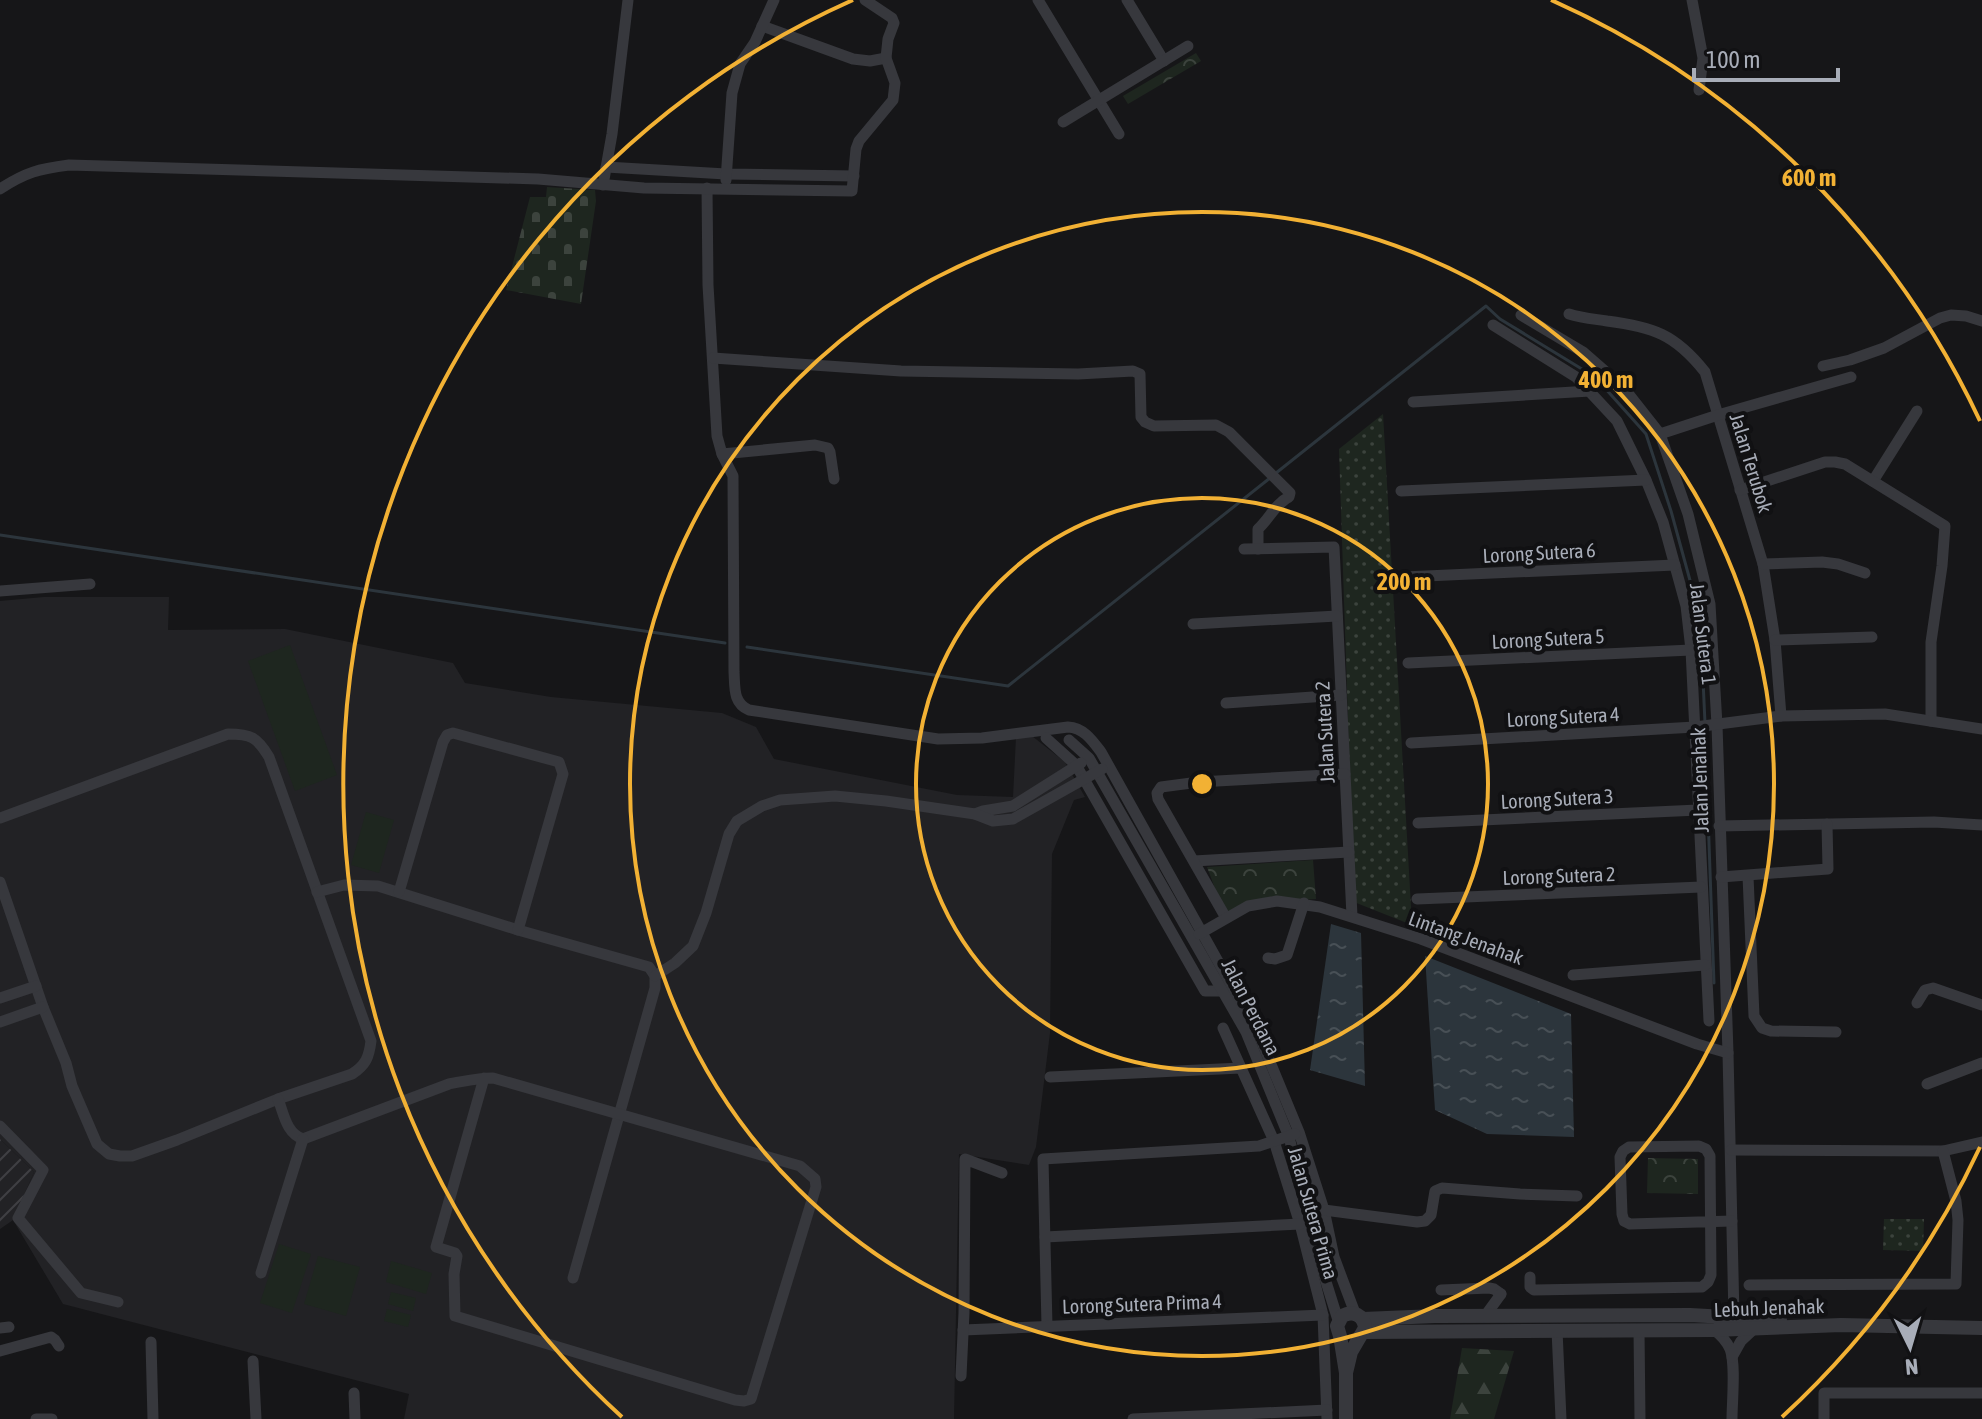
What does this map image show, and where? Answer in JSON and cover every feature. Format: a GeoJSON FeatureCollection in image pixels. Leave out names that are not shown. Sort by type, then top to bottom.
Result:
{"type":"FeatureCollection","features":[{"type":"Feature","properties":{"kind":"street"},"geometry":{"type":"LineString","coordinates":[[603,185],[628,0]]}},
{"type":"Feature","properties":{"kind":"street"},"geometry":{"type":"LineString","coordinates":[[726,189],[732,93],[740,64],[755,42],[774,0]]}},
{"type":"Feature","properties":{"kind":"street"},"geometry":{"type":"LineString","coordinates":[[0,189],[17,177],[38,169],[69,165],[852,191],[859,141],[893,100],[895,83],[886,58],[894,23],[892,18],[865,0]]}},
{"type":"Feature","properties":{"kind":"street"},"geometry":{"type":"LineString","coordinates":[[1038,0],[1119,134]]}},
{"type":"Feature","properties":{"kind":"street"},"geometry":{"type":"LineString","coordinates":[[1127,0],[1164,61]]}},
{"type":"Feature","properties":{"kind":"street"},"geometry":{"type":"LineString","coordinates":[[1692,0],[1703,58],[1699,90]]}},
{"type":"Feature","properties":{"kind":"street"},"geometry":{"type":"LineString","coordinates":[[762,26],[853,59],[870,61],[886,58]]}},
{"type":"Feature","properties":{"kind":"street"},"geometry":{"type":"LineString","coordinates":[[1063,122],[1188,46]]}},
{"type":"Feature","properties":{"kind":"street"},"geometry":{"type":"LineString","coordinates":[[606,167],[726,174],[854,176]]}},
{"type":"Feature","properties":{"kind":"street"},"geometry":{"type":"LineString","coordinates":[[707,188],[708,285],[717,436],[733,476],[734,672],[738,702],[749,710],[938,739],[970,739],[1074,727],[1101,752],[1013,806],[975,814]]}},
{"type":"Feature","properties":{"kind":"street","name":"Jalan Terubok"},"geometry":{"type":"LineString","coordinates":[[1569,314],[1656,330],[1692,356],[1705,372],[1763,564],[1775,640],[1781,716]]}},
{"type":"Feature","properties":{"kind":"street","name":"Jalan Jenahak"},"geometry":{"type":"LineString","coordinates":[[1521,315],[1583,352],[1623,387],[1660,434],[1688,514],[1710,604],[1717,725],[1734,1317]]}},
{"type":"Feature","properties":{"kind":"street"},"geometry":{"type":"LineString","coordinates":[[1823,366],[1884,348],[1940,318],[1966,316],[1982,321]]}},
{"type":"Feature","properties":{"kind":"street","name":"Jalan Sutera 1"},"geometry":{"type":"LineString","coordinates":[[1493,325],[1576,377],[1617,421],[1663,522],[1686,606],[1691,650],[1709,1021]]}},
{"type":"Feature","properties":{"kind":"street"},"geometry":{"type":"LineString","coordinates":[[713,358],[901,371],[1078,374],[1133,371],[1140,374],[1141,417],[1145,422],[1154,426],[1216,425],[1229,432],[1290,493],[1275,506],[1270,518],[1258,529],[1258,549],[1244,549]]}},
{"type":"Feature","properties":{"kind":"street"},"geometry":{"type":"LineString","coordinates":[[1660,434],[1851,377]]}},
{"type":"Feature","properties":{"kind":"street"},"geometry":{"type":"LineString","coordinates":[[1413,402],[1590,391]]}},
{"type":"Feature","properties":{"kind":"street"},"geometry":{"type":"LineString","coordinates":[[1873,481],[1917,411]]}},
{"type":"Feature","properties":{"kind":"street"},"geometry":{"type":"LineString","coordinates":[[722,454],[815,445],[825,447],[830,452],[834,479]]}},
{"type":"Feature","properties":{"kind":"street"},"geometry":{"type":"LineString","coordinates":[[1740,490],[1825,462],[1835,462],[1845,464],[1945,526],[1931,642],[1931,721]]}},
{"type":"Feature","properties":{"kind":"street"},"geometry":{"type":"LineString","coordinates":[[1401,491],[1646,480]]}},
{"type":"Feature","properties":{"kind":"street","name":"Jalan Sutera 2"},"geometry":{"type":"LineString","coordinates":[[1258,549],[1334,547],[1352,916]]}},
{"type":"Feature","properties":{"kind":"street"},"geometry":{"type":"LineString","coordinates":[[1763,564],[1822,562],[1865,573]]}},
{"type":"Feature","properties":{"kind":"street","name":"Lorong Sutera 6"},"geometry":{"type":"LineString","coordinates":[[1404,577],[1675,565]]}},
{"type":"Feature","properties":{"kind":"street"},"geometry":{"type":"LineString","coordinates":[[0,591],[90,584]]}},
{"type":"Feature","properties":{"kind":"street"},"geometry":{"type":"LineString","coordinates":[[1193,624],[1337,616]]}},
{"type":"Feature","properties":{"kind":"street"},"geometry":{"type":"LineString","coordinates":[[1775,640],[1872,637]]}},
{"type":"Feature","properties":{"kind":"street","name":"Lorong Sutera 5"},"geometry":{"type":"LineString","coordinates":[[1408,663],[1691,650]]}},
{"type":"Feature","properties":{"kind":"street"},"geometry":{"type":"LineString","coordinates":[[1226,703],[1341,695]]}},
{"type":"Feature","properties":{"kind":"street","name":"Lorong Sutera 4"},"geometry":{"type":"LineString","coordinates":[[1411,743],[1695,727],[1781,716],[1885,714],[1982,729]]}},
{"type":"Feature","properties":{"kind":"street"},"geometry":{"type":"LineString","coordinates":[[399,892],[447,735],[453,733],[559,762],[563,774],[518,930]]}},
{"type":"Feature","properties":{"kind":"street"},"geometry":{"type":"LineString","coordinates":[[0,818],[228,734],[253,736],[269,757],[371,1041],[369,1057],[363,1067],[352,1074],[278,1099],[177,1140],[132,1156],[109,1154],[97,1144],[72,1086],[0,882]]}},
{"type":"Feature","properties":{"kind":"street"},"geometry":{"type":"LineString","coordinates":[[1046,738],[1076,765],[1205,991],[1222,991]]}},
{"type":"Feature","properties":{"kind":"street","name":"Jalan Perdana"},"geometry":{"type":"LineString","coordinates":[[1069,740],[1089,758],[1258,1033],[1324,1210],[1334,1257],[1360,1326]]}},
{"type":"Feature","properties":{"kind":"street","name":"Jalan Perdana"},"geometry":{"type":"LineString","coordinates":[[1101,752],[1197,935],[1222,991],[1246,1032],[1294,1135],[1322,1269],[1338,1320]]}},
{"type":"Feature","properties":{"kind":"street"},"geometry":{"type":"LineString","coordinates":[[655,976],[693,946],[729,834],[737,821],[748,813],[780,800],[835,796],[975,814],[993,821],[1013,819],[1108,766]]}},
{"type":"Feature","properties":{"kind":"street"},"geometry":{"type":"LineString","coordinates":[[1226,918],[1158,799],[1157,793],[1161,787],[1345,774]]}},
{"type":"Feature","properties":{"kind":"street","name":"Lorong Sutera 3"},"geometry":{"type":"LineString","coordinates":[[1418,823],[1698,810]]}},
{"type":"Feature","properties":{"kind":"street"},"geometry":{"type":"LineString","coordinates":[[1719,826],[1934,822],[1979,825]]}},
{"type":"Feature","properties":{"kind":"street"},"geometry":{"type":"LineString","coordinates":[[1721,877],[1828,869],[1827,824]]}},
{"type":"Feature","properties":{"kind":"street"},"geometry":{"type":"LineString","coordinates":[[1194,861],[1349,852]]}},
{"type":"Feature","properties":{"kind":"street"},"geometry":{"type":"LineString","coordinates":[[1748,876],[1754,1016],[1762,1028],[1771,1031],[1836,1032]]}},
{"type":"Feature","properties":{"kind":"street"},"geometry":{"type":"LineString","coordinates":[[317,892],[344,885],[399,892],[649,967],[655,976],[655,988],[573,1278]]}},
{"type":"Feature","properties":{"kind":"street","name":"Lorong Sutera 2"},"geometry":{"type":"LineString","coordinates":[[1417,899],[1701,887]]}},
{"type":"Feature","properties":{"kind":"street","name":"Lintang Jenahak"},"geometry":{"type":"LineString","coordinates":[[1197,935],[1248,906],[1277,901],[1304,903],[1435,945],[1728,1053]]}},
{"type":"Feature","properties":{"kind":"street"},"geometry":{"type":"LineString","coordinates":[[1268,958],[1287,955],[1304,903]]}},
{"type":"Feature","properties":{"kind":"street"},"geometry":{"type":"LineString","coordinates":[[1573,975],[1705,965]]}},
{"type":"Feature","properties":{"kind":"street"},"geometry":{"type":"LineString","coordinates":[[0,998],[36,986]]}},
{"type":"Feature","properties":{"kind":"street"},"geometry":{"type":"LineString","coordinates":[[1917,1003],[1925,990],[1930,988],[1982,1005]]}},
{"type":"Feature","properties":{"kind":"street"},"geometry":{"type":"LineString","coordinates":[[0,1022],[43,1007]]}},
{"type":"Feature","properties":{"kind":"street","name":"Jalan Sutera Prima"},"geometry":{"type":"LineString","coordinates":[[1223,1028],[1274,1141],[1300,1224],[1323,1315],[1327,1415]]}},
{"type":"Feature","properties":{"kind":"street"},"geometry":{"type":"LineString","coordinates":[[1927,1084],[1982,1063]]}},
{"type":"Feature","properties":{"kind":"street"},"geometry":{"type":"LineString","coordinates":[[1050,1077],[1241,1068]]}},
{"type":"Feature","properties":{"kind":"street"},"geometry":{"type":"LineString","coordinates":[[278,1099],[289,1130],[303,1139],[449,1084],[469,1079],[484,1078],[493,1078],[800,1166],[815,1179],[816,1187],[751,1399],[735,1400],[455,1316],[457,1256],[436,1247],[484,1078]]}},
{"type":"Feature","properties":{"kind":"street"},"geometry":{"type":"LineString","coordinates":[[0,1126],[43,1170],[18,1218],[81,1293],[118,1302]]}},
{"type":"Feature","properties":{"kind":"street"},"geometry":{"type":"LineString","coordinates":[[1047,1326],[1043,1159],[1259,1146],[1294,1135]]}},
{"type":"Feature","properties":{"kind":"street"},"geometry":{"type":"LineString","coordinates":[[261,1273],[303,1139]]}},
{"type":"Feature","properties":{"kind":"street"},"geometry":{"type":"LineString","coordinates":[[1731,1150],[1943,1151],[1982,1142]]}},
{"type":"Feature","properties":{"kind":"street"},"geometry":{"type":"LineString","coordinates":[[1530,1277],[1530,1287],[1534,1290],[1702,1287],[1708,1282],[1711,1275],[1712,1222],[1710,1156],[1706,1149],[1699,1146],[1629,1147],[1620,1157],[1624,1221],[1630,1224],[1712,1222],[1732,1221]]}},
{"type":"Feature","properties":{"kind":"street"},"geometry":{"type":"LineString","coordinates":[[1749,1285],[1956,1284],[1956,1201],[1943,1151]]}},
{"type":"Feature","properties":{"kind":"street"},"geometry":{"type":"LineString","coordinates":[[961,1376],[965,1159],[1002,1173]]}},
{"type":"Feature","properties":{"kind":"street"},"geometry":{"type":"LineString","coordinates":[[1324,1210],[1417,1222],[1425,1221],[1431,1215],[1435,1191],[1442,1188],[1577,1196]]}},
{"type":"Feature","properties":{"kind":"street"},"geometry":{"type":"LineString","coordinates":[[1045,1237],[1300,1224]]}},
{"type":"Feature","properties":{"kind":"street"},"geometry":{"type":"LineString","coordinates":[[1441,1290],[1494,1289],[1501,1294],[1504,1316]]}},
{"type":"Feature","properties":{"kind":"street"},"geometry":{"type":"LineString","coordinates":[[1485,1316],[1501,1294]]}},
{"type":"Feature","properties":{"kind":"street"},"geometry":{"type":"LineString","coordinates":[[1346,1419],[1346,1373],[1338,1320],[1344,1314],[1360,1326]]}},
{"type":"Feature","properties":{"kind":"street","name":"Lorong Sutera Prima 4"},"geometry":{"type":"LineString","coordinates":[[963,1330],[1323,1315]]}},
{"type":"Feature","properties":{"kind":"street","name":"Lebuh Jenahak"},"geometry":{"type":"LineString","coordinates":[[1360,1326],[1485,1316],[1734,1317],[1841,1325]]}},
{"type":"Feature","properties":{"kind":"street"},"geometry":{"type":"LineString","coordinates":[[1841,1325],[1982,1328]]}},
{"type":"Feature","properties":{"kind":"street","name":"Lebuh Jenahak"},"geometry":{"type":"LineString","coordinates":[[1360,1326],[1714,1330],[1841,1325]]}},
{"type":"Feature","properties":{"kind":"street"},"geometry":{"type":"LineString","coordinates":[[1340,1336],[1346,1340],[1360,1326]]}},
{"type":"Feature","properties":{"kind":"street"},"geometry":{"type":"LineString","coordinates":[[1346,1373],[1360,1326]]}},
{"type":"Feature","properties":{"kind":"street"},"geometry":{"type":"LineString","coordinates":[[1732,1357],[1741,1341],[1754,1329]]}},
{"type":"Feature","properties":{"kind":"street"},"geometry":{"type":"LineString","coordinates":[[1557,1330],[1561,1419]]}},
{"type":"Feature","properties":{"kind":"street"},"geometry":{"type":"LineString","coordinates":[[1639,1330],[1640,1419]]}},
{"type":"Feature","properties":{"kind":"street"},"geometry":{"type":"LineString","coordinates":[[1714,1330],[1729,1346],[1732,1357],[1732,1419]]}},
{"type":"Feature","properties":{"kind":"street"},"geometry":{"type":"LineString","coordinates":[[0,1351],[51,1337],[59,1346]]}},
{"type":"Feature","properties":{"kind":"street"},"geometry":{"type":"LineString","coordinates":[[151,1342],[153,1419]]}},
{"type":"Feature","properties":{"kind":"street"},"geometry":{"type":"LineString","coordinates":[[253,1361],[256,1419]]}},
{"type":"Feature","properties":{"kind":"street"},"geometry":{"type":"LineString","coordinates":[[354,1393],[355,1419]]}},
{"type":"Feature","properties":{"kind":"street"},"geometry":{"type":"LineString","coordinates":[[1824,1419],[1824,1393],[1981,1393]]}},
{"type":"Feature","properties":{"kind":"street"},"geometry":{"type":"LineString","coordinates":[[1133,1419],[1327,1415]]}},
{"type":"Feature","properties":{"kind":"street"},"geometry":{"type":"LineString","coordinates":[[36,1419],[52,1419]]}},
{"type":"Feature","properties":{"kind":"shaded area"},"geometry":{"type":"Polygon","coordinates":[[[44,597],[169,597],[168,630],[285,629],[453,663],[465,683],[551,697],[722,713],[756,727],[774,759],[957,795],[1013,797],[1016,737],[1032,736],[1065,762],[1085,797],[1074,800],[1052,854],[1050,1033],[1036,1147],[1029,1165],[959,1154],[954,1419],[404,1419],[409,1394],[63,1304],[13,1220],[34,1172],[0,1139],[0,601],[44,597]]]}},
{"type":"Feature","properties":{"kind":"shaded area"},"geometry":{"type":"Polygon","coordinates":[[[0,1139],[34,1172],[13,1220],[0,1229],[0,1139]]]}},
{"type":"Feature","properties":{"kind":"green space"},"geometry":{"type":"Polygon","coordinates":[[[1196,53],[1201,61],[1128,104],[1123,96],[1196,53]]]}},
{"type":"Feature","properties":{"kind":"green space"},"geometry":{"type":"Polygon","coordinates":[[[547,187],[595,190],[581,304],[506,290],[530,197],[546,197],[547,187]]]}},
{"type":"Feature","properties":{"kind":"green space"},"geometry":{"type":"Polygon","coordinates":[[[1383,414],[1412,925],[1354,902],[1339,449],[1383,414]]]}},
{"type":"Feature","properties":{"kind":"green space"},"geometry":{"type":"Polygon","coordinates":[[[290,645],[337,775],[295,791],[248,661],[290,645]]]}},
{"type":"Feature","properties":{"kind":"green space"},"geometry":{"type":"Polygon","coordinates":[[[366,812],[394,820],[379,873],[351,865],[366,812]]]}},
{"type":"Feature","properties":{"kind":"green space"},"geometry":{"type":"Polygon","coordinates":[[[1313,860],[1316,899],[1277,901],[1226,918],[1207,867],[1313,860]]]}},
{"type":"Feature","properties":{"kind":"green space"},"geometry":{"type":"Polygon","coordinates":[[[1648,1158],[1698,1159],[1698,1194],[1647,1193],[1648,1158]]]}},
{"type":"Feature","properties":{"kind":"green space"},"geometry":{"type":"Polygon","coordinates":[[[1884,1219],[1924,1219],[1923,1251],[1883,1250],[1884,1219]]]}},
{"type":"Feature","properties":{"kind":"green space"},"geometry":{"type":"Polygon","coordinates":[[[279,1244],[311,1254],[292,1313],[260,1303],[279,1244]]]}},
{"type":"Feature","properties":{"kind":"green space"},"geometry":{"type":"Polygon","coordinates":[[[318,1256],[360,1267],[346,1316],[304,1304],[318,1256]]]}},
{"type":"Feature","properties":{"kind":"green space"},"geometry":{"type":"Polygon","coordinates":[[[391,1261],[432,1273],[426,1294],[386,1282],[391,1261]]]}},
{"type":"Feature","properties":{"kind":"green space"},"geometry":{"type":"Polygon","coordinates":[[[391,1292],[416,1298],[413,1311],[388,1304],[391,1292]]]}},
{"type":"Feature","properties":{"kind":"green space"},"geometry":{"type":"Polygon","coordinates":[[[387,1309],[411,1315],[408,1327],[384,1321],[387,1309]]]}},
{"type":"Feature","properties":{"kind":"green space"},"geometry":{"type":"Polygon","coordinates":[[[1462,1348],[1514,1351],[1494,1419],[1450,1419],[1462,1348]]]}},
{"type":"Feature","properties":{"kind":"water"},"geometry":{"type":"Polygon","coordinates":[[[1331,924],[1361,933],[1365,1086],[1310,1070],[1331,924]]]}},
{"type":"Feature","properties":{"kind":"water"},"geometry":{"type":"Polygon","coordinates":[[[1425,956],[1571,1014],[1574,1137],[1487,1134],[1435,1110],[1425,956]]]}},
{"type":"Feature","properties":{"kind":"waterway"},"geometry":{"type":"LineString","coordinates":[[1276,473],[1486,306],[1500,319],[1595,377],[1646,434],[1691,584],[1705,723]]}},
{"type":"Feature","properties":{"kind":"waterway"},"geometry":{"type":"LineString","coordinates":[[747,647],[1008,686],[1270,478]]}},
{"type":"Feature","properties":{"kind":"waterway"},"geometry":{"type":"LineString","coordinates":[[0,535],[725,643]]}},
{"type":"Feature","properties":{"kind":"waterway"},"geometry":{"type":"LineString","coordinates":[[1705,731],[1714,983]]}}]}
